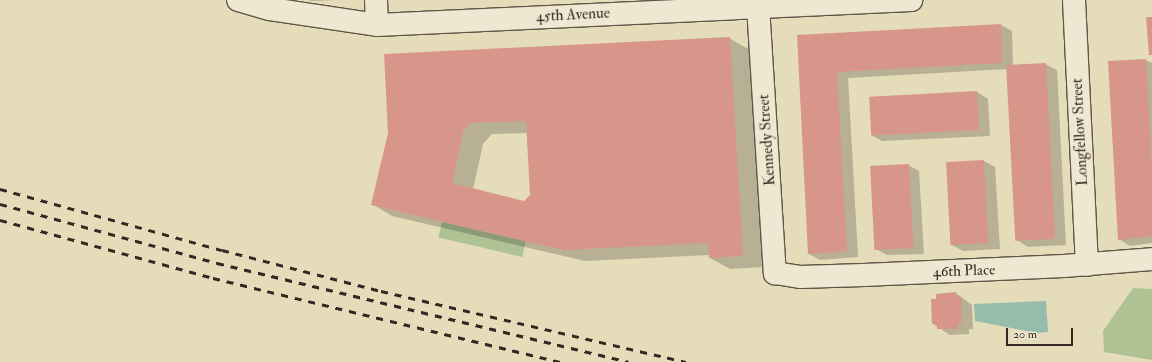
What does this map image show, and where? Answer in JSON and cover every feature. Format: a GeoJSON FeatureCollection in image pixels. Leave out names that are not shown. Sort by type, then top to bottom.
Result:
{"type":"FeatureCollection","features":[{"type":"Feature","properties":{"kind":"street","name":"45th Avenue"},"geometry":{"type":"LineString","coordinates":[[238,0],[270,8],[377,25],[911,0]]}},
{"type":"Feature","properties":{"kind":"street"},"geometry":{"type":"LineString","coordinates":[[376,0],[377,25]]}},
{"type":"Feature","properties":{"kind":"street","name":"Longfellow Street"},"geometry":{"type":"LineString","coordinates":[[1074,0],[1087,265]]}},
{"type":"Feature","properties":{"kind":"street","name":"Kennedy Street"},"geometry":{"type":"LineString","coordinates":[[758,6],[775,274]]}},
{"type":"Feature","properties":{"kind":"street","name":"46th Place"},"geometry":{"type":"LineString","coordinates":[[775,274],[807,277],[1087,265],[1152,259]]}},
{"type":"Feature","properties":{"kind":"shaded area"},"geometry":{"type":"Polygon","coordinates":[[[442,222],[526,241],[522,257],[438,238],[442,222]]]}},
{"type":"Feature","properties":{"kind":"shaded area"},"geometry":{"type":"Polygon","coordinates":[[[1133,288],[1152,289],[1152,360],[1104,352],[1103,331],[1133,288]]]}},
{"type":"Feature","properties":{"kind":"shaded area"},"geometry":{"type":"Polygon","coordinates":[[[1046,301],[1048,332],[1037,333],[975,321],[974,304],[1046,301]]]}},
{"type":"Feature","properties":{"kind":"building"},"geometry":{"type":"Polygon","coordinates":[[[1146,17],[1152,17],[1152,55],[1149,55],[1146,17]]]}},
{"type":"Feature","properties":{"kind":"building"},"geometry":{"type":"Polygon","coordinates":[[[1001,24],[1002,63],[837,72],[847,251],[808,254],[797,35],[1001,24]]]}},
{"type":"Feature","properties":{"kind":"building"},"geometry":{"type":"Polygon","coordinates":[[[730,37],[743,256],[709,258],[708,243],[563,250],[371,205],[388,133],[384,54],[730,37]],[[526,121],[471,123],[463,132],[452,183],[524,201],[530,195],[526,121]]]}},
{"type":"Feature","properties":{"kind":"building"},"geometry":{"type":"Polygon","coordinates":[[[1146,59],[1152,169],[1152,236],[1118,240],[1108,61],[1146,59]]]}},
{"type":"Feature","properties":{"kind":"building"},"geometry":{"type":"Polygon","coordinates":[[[1046,63],[1055,239],[1015,241],[1006,65],[1046,63]]]}},
{"type":"Feature","properties":{"kind":"building"},"geometry":{"type":"Polygon","coordinates":[[[977,91],[979,130],[871,136],[869,97],[977,91]]]}},
{"type":"Feature","properties":{"kind":"building"},"geometry":{"type":"Polygon","coordinates":[[[984,160],[988,243],[950,245],[946,162],[984,160]]]}},
{"type":"Feature","properties":{"kind":"building"},"geometry":{"type":"Polygon","coordinates":[[[909,164],[913,248],[874,250],[870,166],[909,164]]]}},
{"type":"Feature","properties":{"kind":"building"},"geometry":{"type":"Polygon","coordinates":[[[956,292],[956,297],[961,297],[962,323],[958,323],[958,329],[937,329],[937,324],[932,324],[931,299],[936,299],[936,294],[956,292]]]}},
{"type":"Feature","properties":{"kind":"railway"},"geometry":{"type":"LineString","coordinates":[[0,189],[222,250],[381,291],[686,362]]}},
{"type":"Feature","properties":{"kind":"railway"},"geometry":{"type":"LineString","coordinates":[[0,204],[217,263],[628,362]]}},
{"type":"Feature","properties":{"kind":"railway"},"geometry":{"type":"LineString","coordinates":[[0,220],[213,278],[561,362]]}}]}
